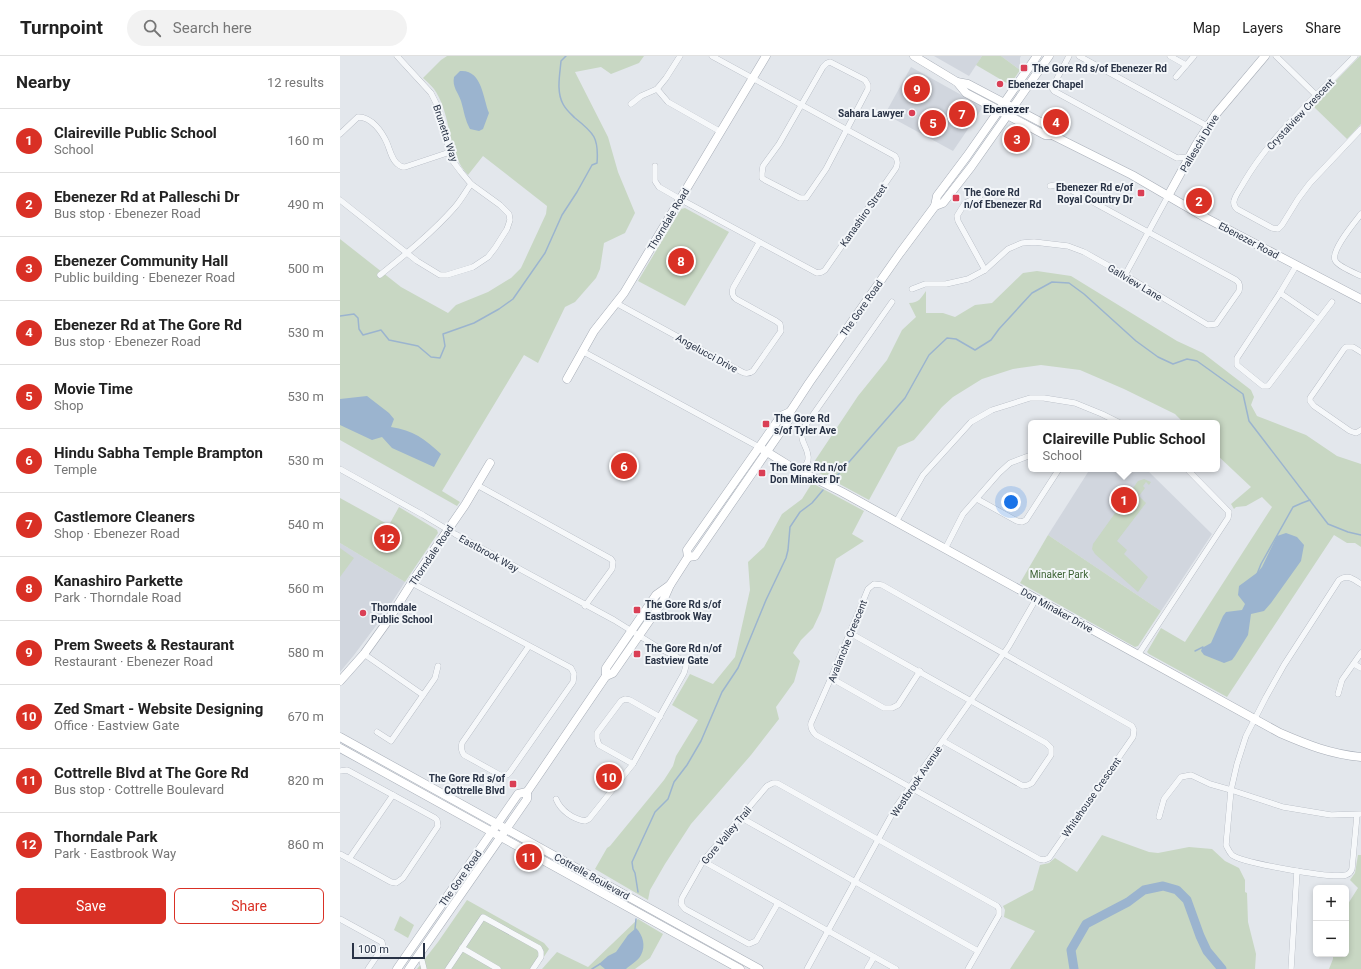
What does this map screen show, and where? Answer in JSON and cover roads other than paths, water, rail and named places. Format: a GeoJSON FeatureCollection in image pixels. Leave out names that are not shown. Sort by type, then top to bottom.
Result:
{"type":"FeatureCollection","features":[{"type":"Feature","properties":{"kind":"main road","name":"Thorndale Road"},"geometry":{"type":"LineString","coordinates":[[567,379],[594,331],[624,293],[766,56]]}},
{"type":"Feature","properties":{"kind":"main road","name":"Ebenezer Road"},"geometry":{"type":"LineString","coordinates":[[914,56],[957,82],[966,93],[999,111],[1046,135],[1052,135],[1125,171],[1177,202],[1361,299]]}},
{"type":"Feature","properties":{"kind":"main road","name":"The Gore Road"},"geometry":{"type":"LineString","coordinates":[[688,557],[695,556],[788,421],[790,412],[935,206],[937,196],[1037,56]]}},
{"type":"Feature","properties":{"kind":"main road","name":"The Gore Road"},"geometry":{"type":"LineString","coordinates":[[935,206],[943,203],[1008,115],[1049,56]]}},
{"type":"Feature","properties":{"kind":"main road","name":"Palleschi Drive"},"geometry":{"type":"LineString","coordinates":[[1168,196],[1207,126],[1265,56]]}},
{"type":"Feature","properties":{"kind":"main road","name":"Ebenezer Road"},"geometry":{"type":"LineString","coordinates":[[957,82],[968,84],[1050,127],[1052,135]]}},
{"type":"Feature","properties":{"kind":"main road","name":"The Gore Road"},"geometry":{"type":"LineString","coordinates":[[409,969],[527,799],[527,792],[606,676],[613,673],[664,601],[670,585],[688,557],[687,550],[781,416],[790,412]]}},
{"type":"Feature","properties":{"kind":"main road","name":"Don Minaker Drive"},"geometry":{"type":"LineString","coordinates":[[759,447],[801,472],[842,492],[1280,733],[1311,746],[1340,755],[1361,757]]}},
{"type":"Feature","properties":{"kind":"main road","name":"Thorndale Road"},"geometry":{"type":"LineString","coordinates":[[340,681],[364,654],[387,622],[490,464]]}},
{"type":"Feature","properties":{"kind":"main road","name":"The Gore Road"},"geometry":{"type":"LineString","coordinates":[[606,676],[606,668],[656,595],[670,585]]}},
{"type":"Feature","properties":{"kind":"main road","name":"Cottrelle Boulevard"},"geometry":{"type":"LineString","coordinates":[[340,737],[759,969]]}},
{"type":"Feature","properties":{"kind":"main road","name":"Cottrelle Boulevard"},"geometry":{"type":"LineString","coordinates":[[340,748],[740,969]]}},
{"type":"Feature","properties":{"kind":"main road","name":"The Gore Road"},"geometry":{"type":"LineString","coordinates":[[397,969],[518,794],[527,792]]}},
{"type":"Feature","properties":{"kind":"main road"},"geometry":{"type":"LineString","coordinates":[[411,949],[420,954]]}},
{"type":"Feature","properties":{"kind":"street","name":"Brunetta Way"},"geometry":{"type":"LineString","coordinates":[[340,200],[407,253],[440,275],[447,275],[473,267],[488,257],[507,229],[510,220],[509,214],[500,205],[471,184],[452,160],[438,107],[431,93],[397,56]]}},
{"type":"Feature","properties":{"kind":"street"},"geometry":{"type":"LineString","coordinates":[[631,104],[640,97],[657,90],[680,56]]}},
{"type":"Feature","properties":{"kind":"street","name":"Kanashiro Street"},"geometry":{"type":"LineString","coordinates":[[655,166],[655,181],[659,187],[814,273],[819,273],[825,270],[896,168],[898,163],[895,156],[712,56]]}},
{"type":"Feature","properties":{"kind":"street"},"geometry":{"type":"LineString","coordinates":[[1069,56],[1052,88],[1054,91],[1177,158],[1189,157]]}},
{"type":"Feature","properties":{"kind":"street"},"geometry":{"type":"LineString","coordinates":[[1079,56],[1207,126]]}},
{"type":"Feature","properties":{"kind":"street"},"geometry":{"type":"LineString","coordinates":[[1170,56],[1186,64]]}},
{"type":"Feature","properties":{"kind":"street"},"geometry":{"type":"LineString","coordinates":[[1176,77],[1194,56]]}},
{"type":"Feature","properties":{"kind":"street"},"geometry":{"type":"LineString","coordinates":[[1276,56],[1317,96]]}},
{"type":"Feature","properties":{"kind":"street","name":"Crystalview Crescent"},"geometry":{"type":"LineString","coordinates":[[1356,56],[1272,142],[1250,172],[1234,201],[1234,205],[1237,210],[1272,228],[1278,229],[1310,182],[1361,129]]}},
{"type":"Feature","properties":{"kind":"street"},"geometry":{"type":"LineString","coordinates":[[826,63],[835,63],[865,80],[868,85],[868,89],[847,129],[826,169],[806,198],[800,198],[762,178],[763,166],[779,144],[826,63]]}},
{"type":"Feature","properties":{"kind":"street"},"geometry":{"type":"LineString","coordinates":[[657,90],[668,102],[721,132]]}},
{"type":"Feature","properties":{"kind":"street"},"geometry":{"type":"LineString","coordinates":[[340,134],[358,117],[368,119],[378,128],[386,140],[394,160],[399,166],[405,167],[450,152]]}},
{"type":"Feature","properties":{"kind":"street"},"geometry":{"type":"LineString","coordinates":[[1177,158],[1183,170]]}},
{"type":"Feature","properties":{"kind":"street"},"geometry":{"type":"LineString","coordinates":[[380,275],[407,253],[446,217],[471,184]]}},
{"type":"Feature","properties":{"kind":"street"},"geometry":{"type":"LineString","coordinates":[[1050,186],[1060,184],[1149,233]]}},
{"type":"Feature","properties":{"kind":"street"},"geometry":{"type":"LineString","coordinates":[[980,196],[965,203],[957,216],[958,221],[985,270]]}},
{"type":"Feature","properties":{"kind":"street"},"geometry":{"type":"LineString","coordinates":[[1125,275],[1168,196]]}},
{"type":"Feature","properties":{"kind":"street"},"geometry":{"type":"LineString","coordinates":[[1361,214],[1346,234],[1334,255],[1338,264],[1361,276]]}},
{"type":"Feature","properties":{"kind":"street","name":"Gallview Lane"},"geometry":{"type":"LineString","coordinates":[[912,290],[925,284],[946,284],[973,277],[985,270],[1005,251],[1022,243],[1034,242],[1072,247],[1084,252],[1208,325],[1216,324],[1239,291],[1240,286],[1238,282],[1149,233]]}},
{"type":"Feature","properties":{"kind":"street","name":"Angelucci Drive"},"geometry":{"type":"LineString","coordinates":[[616,303],[742,372],[747,374],[751,373],[781,331],[780,324],[736,299],[732,293],[733,288],[759,243]]}},
{"type":"Feature","properties":{"kind":"street"},"geometry":{"type":"LineString","coordinates":[[1296,266],[1237,358],[1238,365],[1263,386],[1268,386],[1332,302]]}},
{"type":"Feature","properties":{"kind":"street"},"geometry":{"type":"LineString","coordinates":[[1280,293],[1318,319]]}},
{"type":"Feature","properties":{"kind":"street"},"geometry":{"type":"LineString","coordinates":[[801,472],[808,460],[808,456],[801,438],[803,429],[892,302]]}},
{"type":"Feature","properties":{"kind":"street"},"geometry":{"type":"LineString","coordinates":[[1361,352],[1353,347],[1346,346],[1310,398],[1310,401],[1314,406],[1350,431],[1356,433],[1361,430]]}},
{"type":"Feature","properties":{"kind":"street"},"geometry":{"type":"LineString","coordinates":[[582,351],[759,447]]}},
{"type":"Feature","properties":{"kind":"street"},"geometry":{"type":"LineString","coordinates":[[896,522],[923,475],[971,422],[992,410],[1030,398],[1049,398],[1075,403],[1114,420]]}},
{"type":"Feature","properties":{"kind":"street"},"geometry":{"type":"LineString","coordinates":[[945,549],[963,514],[999,473],[1010,463],[1028,456]]}},
{"type":"Feature","properties":{"kind":"street","name":"Eastbrook Way"},"geometry":{"type":"LineString","coordinates":[[340,469],[585,606],[614,620],[659,648],[677,657],[686,666],[684,673],[660,716]]}},
{"type":"Feature","properties":{"kind":"street"},"geometry":{"type":"LineString","coordinates":[[977,499],[1017,521],[1022,522],[1026,520],[1057,472]]}},
{"type":"Feature","properties":{"kind":"street"},"geometry":{"type":"LineString","coordinates":[[1138,655],[1228,518],[1229,512],[1226,507],[1210,494],[1190,472]]}},
{"type":"Feature","properties":{"kind":"street"},"geometry":{"type":"LineString","coordinates":[[477,485],[611,559],[613,562],[612,569],[585,606]]}},
{"type":"Feature","properties":{"kind":"street"},"geometry":{"type":"LineString","coordinates":[[1159,817],[1164,799],[1181,777],[1192,775],[1210,784],[1231,790],[1283,807],[1331,815],[1359,815],[1352,869],[1350,873],[1338,876],[1274,867],[1233,856],[1228,851],[1226,844],[1231,790],[1246,736],[1254,719],[1284,665],[1339,580],[1344,577],[1350,577],[1361,584]]}},
{"type":"Feature","properties":{"kind":"street"},"geometry":{"type":"LineString","coordinates":[[412,583],[571,668],[574,674],[575,678],[573,682],[510,772],[507,775],[500,774],[464,755],[461,751],[462,743],[529,646]]}},
{"type":"Feature","properties":{"kind":"street","name":"Avalanche Crescent"},"geometry":{"type":"LineString","coordinates":[[910,788],[816,735],[811,728],[811,723],[868,590],[871,586],[878,584],[1003,653]]}},
{"type":"Feature","properties":{"kind":"street","name":"Westbrook Avenue"},"geometry":{"type":"LineString","coordinates":[[807,969],[896,807],[1003,653],[1036,599]]}},
{"type":"Feature","properties":{"kind":"street"},"geometry":{"type":"LineString","coordinates":[[850,633],[1046,743],[1051,748],[1051,755],[1032,783],[1023,786],[943,741]]}},
{"type":"Feature","properties":{"kind":"street","name":"Whitehouse Crescent"},"geometry":{"type":"LineString","coordinates":[[910,788],[1039,859],[1046,860],[1049,858],[1134,737],[1134,730],[1130,724],[1003,653]]}},
{"type":"Feature","properties":{"kind":"street"},"geometry":{"type":"LineString","coordinates":[[1338,694],[1342,680],[1361,653]]}},
{"type":"Feature","properties":{"kind":"street"},"geometry":{"type":"LineString","coordinates":[[364,654],[423,695]]}},
{"type":"Feature","properties":{"kind":"street"},"geometry":{"type":"LineString","coordinates":[[1354,664],[1361,668]]}},
{"type":"Feature","properties":{"kind":"street"},"geometry":{"type":"LineString","coordinates":[[376,732],[391,741],[435,678],[438,666]]}},
{"type":"Feature","properties":{"kind":"street"},"geometry":{"type":"LineString","coordinates":[[831,678],[884,708],[892,708],[898,705],[920,671]]}},
{"type":"Feature","properties":{"kind":"street"},"geometry":{"type":"LineString","coordinates":[[556,799],[560,807],[574,817],[585,821],[589,819],[633,764],[660,716],[630,700],[625,699],[621,701],[597,734],[597,739],[599,745],[633,764]]}},
{"type":"Feature","properties":{"kind":"street"},"geometry":{"type":"LineString","coordinates":[[340,771],[347,770],[436,819],[438,823],[437,829],[403,878],[396,883],[391,882],[340,854]]}},
{"type":"Feature","properties":{"kind":"street","name":"Gore Valley Trail"},"geometry":{"type":"LineString","coordinates":[[778,903],[756,941],[752,944],[746,943],[683,907],[681,901],[703,861],[767,786],[773,783],[776,783],[879,839],[997,906],[1000,912],[999,915],[968,969]]}},
{"type":"Feature","properties":{"kind":"street"},"geometry":{"type":"LineString","coordinates":[[349,859],[393,795]]}},
{"type":"Feature","properties":{"kind":"street"},"geometry":{"type":"LineString","coordinates":[[740,817],[978,951]]}},
{"type":"Feature","properties":{"kind":"street"},"geometry":{"type":"LineString","coordinates":[[703,861],[896,969]]}},
{"type":"Feature","properties":{"kind":"street"},"geometry":{"type":"LineString","coordinates":[[1291,969],[1297,871]]}},
{"type":"Feature","properties":{"kind":"street"},"geometry":{"type":"LineString","coordinates":[[448,969],[483,917],[539,948],[541,957],[533,969]]}},
{"type":"Feature","properties":{"kind":"street"},"geometry":{"type":"LineString","coordinates":[[340,919],[382,942],[383,947],[368,969]]}},
{"type":"Feature","properties":{"kind":"street"},"geometry":{"type":"LineString","coordinates":[[462,948],[498,969]]}},
{"type":"Feature","properties":{"kind":"street"},"geometry":{"type":"LineString","coordinates":[[420,954],[424,969]]}},
{"type":"Feature","properties":{"kind":"street"},"geometry":{"type":"LineString","coordinates":[[867,969],[874,956]]}},
{"type":"Feature","properties":{"kind":"water"},"geometry":{"type":"Polygon","coordinates":[[[460,71],[473,75],[477,79],[483,93],[489,113],[483,129],[479,131],[470,129],[455,87],[454,77],[460,71]]]}},
{"type":"Feature","properties":{"kind":"water"},"geometry":{"type":"Polygon","coordinates":[[[367,396],[389,413],[394,419],[391,427],[406,430],[418,436],[441,454],[434,467],[392,448],[382,437],[372,440],[340,425],[340,399],[367,396]]]}},
{"type":"Feature","properties":{"kind":"water"},"geometry":{"type":"Polygon","coordinates":[[[1286,533],[1297,537],[1304,545],[1301,561],[1264,611],[1251,614],[1248,635],[1232,660],[1224,663],[1204,655],[1201,651],[1202,648],[1211,643],[1226,612],[1242,610],[1245,604],[1238,595],[1239,586],[1258,572],[1262,567],[1277,536],[1286,533]]]}},
{"type":"Feature","properties":{"kind":"water"},"geometry":{"type":"Polygon","coordinates":[[[636,928],[642,937],[643,944],[643,952],[638,959],[626,969],[605,969],[599,964],[608,956],[616,952],[628,935],[636,928]]]}},
{"type":"Feature","properties":{"kind":"waterway"},"geometry":{"type":"LineString","coordinates":[[340,316],[354,314],[358,318],[359,329],[363,335],[381,330],[389,340],[418,346],[431,357],[440,358],[445,346],[443,334],[474,323],[513,299],[545,253],[562,215],[592,165],[597,163],[597,148],[594,137],[591,132],[567,110],[561,99],[559,82],[561,61],[566,56]]}},
{"type":"Feature","properties":{"kind":"waterway"},"geometry":{"type":"LineString","coordinates":[[835,478],[905,398],[929,355],[947,338],[956,339],[975,350],[991,340],[999,329],[1032,293],[1052,282],[1069,283],[1084,294],[1136,341],[1158,357],[1173,364],[1187,359],[1197,361],[1243,394],[1249,421],[1328,524],[1348,532],[1361,535]]}},
{"type":"Feature","properties":{"kind":"waterway"},"geometry":{"type":"LineString","coordinates":[[638,892],[632,862],[655,812],[668,799],[674,782],[687,765],[701,741],[722,692],[738,668],[766,600],[786,558],[790,527],[800,512],[812,503],[823,490]]}},
{"type":"Feature","properties":{"kind":"waterway"},"geometry":{"type":"LineString","coordinates":[[1257,574],[1261,564],[1293,507],[1310,500]]}},
{"type":"Feature","properties":{"kind":"waterway"},"geometry":{"type":"LineString","coordinates":[[1195,651],[1203,647]]}},
{"type":"Feature","properties":{"kind":"waterway"},"geometry":{"type":"LineString","coordinates":[[1074,969],[1071,950],[1086,924],[1128,902],[1144,890],[1163,886],[1177,890],[1187,900],[1207,951],[1222,969]]}},
{"type":"Feature","properties":{"kind":"waterway"},"geometry":{"type":"LineString","coordinates":[[635,929],[636,919]]}},
{"type":"Feature","properties":{"kind":"waterway"},"geometry":{"type":"LineString","coordinates":[[592,969],[600,964]]}},
{"type":"Feature","properties":{"kind":"place","name":"The Gore Rd s/of Ebenezer Rd"},"geometry":{"type":"Point","coordinates":[1024,68]}},
{"type":"Feature","properties":{"kind":"place","name":"Ebenezer Chapel"},"geometry":{"type":"Point","coordinates":[1000,84]}},
{"type":"Feature","properties":{"kind":"place","name":"Prem Sweets & Restaurant"},"geometry":{"type":"Point","coordinates":[917,89]}},
{"type":"Feature","properties":{"kind":"place","name":"Sahara Lawyer"},"geometry":{"type":"Point","coordinates":[912,113]}},
{"type":"Feature","properties":{"kind":"place","name":"Castlemore Cleaners"},"geometry":{"type":"Point","coordinates":[962,114]}},
{"type":"Feature","properties":{"kind":"place","name":"Ebenezer Rd at The Gore Rd"},"geometry":{"type":"Point","coordinates":[1056,122]}},
{"type":"Feature","properties":{"kind":"place","name":"Movie Time"},"geometry":{"type":"Point","coordinates":[933,123]}},
{"type":"Feature","properties":{"kind":"place","name":"Ebenezer Community Hall"},"geometry":{"type":"Point","coordinates":[1017,139]}},
{"type":"Feature","properties":{"kind":"place","name":"Ebenezer Rd e/of Royal Country Dr"},"geometry":{"type":"Point","coordinates":[1141,193]}},
{"type":"Feature","properties":{"kind":"place","name":"The Gore Rd n/of Ebenezer Rd"},"geometry":{"type":"Point","coordinates":[956,198]}},
{"type":"Feature","properties":{"kind":"place","name":"Ebenezer Rd at Palleschi Dr"},"geometry":{"type":"Point","coordinates":[1199,201]}},
{"type":"Feature","properties":{"kind":"place","name":"Kanashiro Parkette"},"geometry":{"type":"Point","coordinates":[681,261]}},
{"type":"Feature","properties":{"kind":"place","name":"The Gore Rd s/of Tyler Ave"},"geometry":{"type":"Point","coordinates":[766,424]}},
{"type":"Feature","properties":{"kind":"place","name":"Hindu Sabha Temple Brampton"},"geometry":{"type":"Point","coordinates":[624,466]}},
{"type":"Feature","properties":{"kind":"place","name":"The Gore Rd n/of Don Minaker Dr"},"geometry":{"type":"Point","coordinates":[762,473]}},
{"type":"Feature","properties":{"kind":"place","name":"Claireville Public School"},"geometry":{"type":"Point","coordinates":[1124,500]}},
{"type":"Feature","properties":{"kind":"place","name":"Thorndale Park"},"geometry":{"type":"Point","coordinates":[387,538]}},
{"type":"Feature","properties":{"kind":"place","name":"The Gore Rd s/of Eastbrook Way"},"geometry":{"type":"Point","coordinates":[637,610]}},
{"type":"Feature","properties":{"kind":"place","name":"Thorndale Public School"},"geometry":{"type":"Point","coordinates":[363,613]}},
{"type":"Feature","properties":{"kind":"place","name":"The Gore Rd n/of Eastview Gate"},"geometry":{"type":"Point","coordinates":[637,654]}},
{"type":"Feature","properties":{"kind":"place","name":"Zed Smart - Website Designing"},"geometry":{"type":"Point","coordinates":[609,777]}},
{"type":"Feature","properties":{"kind":"place","name":"The Gore Rd s/of Cottrelle Blvd"},"geometry":{"type":"Point","coordinates":[513,784]}},
{"type":"Feature","properties":{"kind":"place","name":"Cottrelle Blvd at The Gore Rd"},"geometry":{"type":"Point","coordinates":[529,857]}},
{"type":"Feature","properties":{"kind":"district","name":"Ebenezer"},"geometry":{"type":"Point","coordinates":[1006,109]}},
{"type":"Feature","properties":{"kind":"park label","name":"Minaker Park"},"geometry":{"type":"Point","coordinates":[1059,574]}}]}
